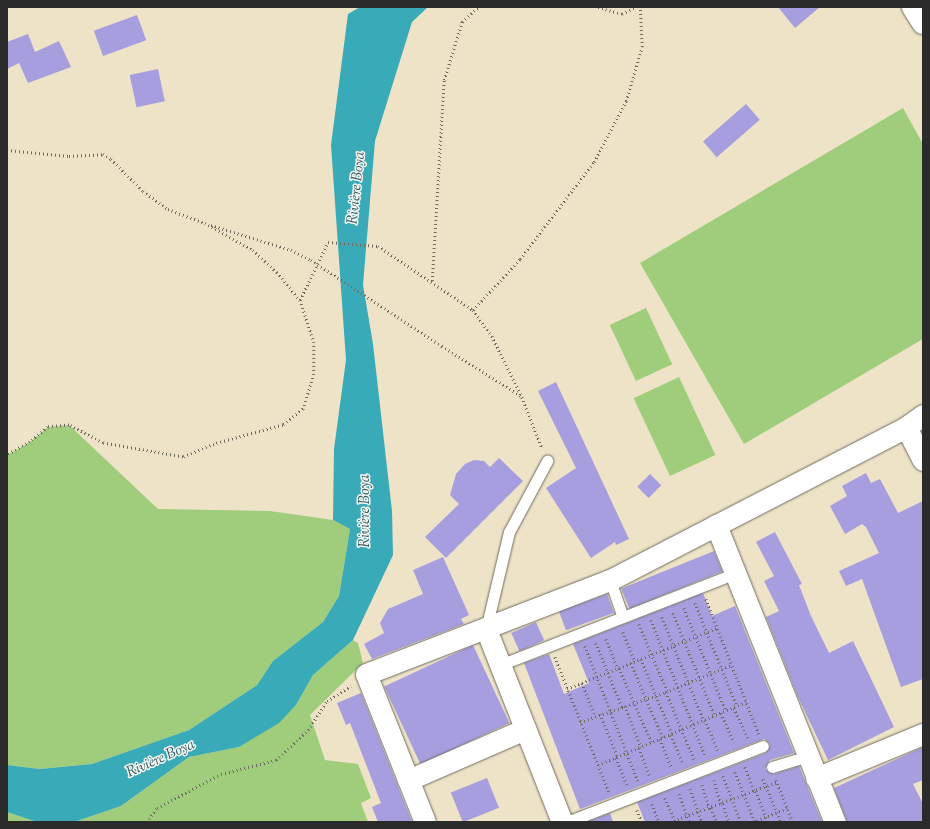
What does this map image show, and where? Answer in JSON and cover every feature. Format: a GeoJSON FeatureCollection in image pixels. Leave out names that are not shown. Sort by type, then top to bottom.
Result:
{"type":"FeatureCollection","features":[{"type":"Feature","properties":{"kind":"highway"},"geometry":{"type":"LineString","coordinates":[[913,7],[923,23]]}},
{"type":"Feature","properties":{"kind":"street"},"geometry":{"type":"LineString","coordinates":[[425,822],[366,674],[610,580],[915,421],[923,460]]}},
{"type":"Feature","properties":{"kind":"street"},"geometry":{"type":"LineString","coordinates":[[716,525],[807,756],[835,822]]}},
{"type":"Feature","properties":{"kind":"street"},"geometry":{"type":"LineString","coordinates":[[486,629],[562,822]]}},
{"type":"Feature","properties":{"kind":"street"},"geometry":{"type":"LineString","coordinates":[[408,780],[525,729]]}},
{"type":"Feature","properties":{"kind":"street"},"geometry":{"type":"LineString","coordinates":[[816,778],[923,734]]}},
{"type":"Feature","properties":{"kind":"lane"},"geometry":{"type":"LineString","coordinates":[[486,629],[509,532],[547,461]]}},
{"type":"Feature","properties":{"kind":"lane"},"geometry":{"type":"LineString","coordinates":[[500,665],[685,593],[702,588],[736,573]]}},
{"type":"Feature","properties":{"kind":"lane"},"geometry":{"type":"LineString","coordinates":[[610,580],[621,618]]}},
{"type":"Feature","properties":{"kind":"lane"},"geometry":{"type":"LineString","coordinates":[[567,822],[756,749]]}},
{"type":"Feature","properties":{"kind":"lane"},"geometry":{"type":"LineString","coordinates":[[772,767],[807,756]]}},
{"type":"Feature","properties":{"kind":"path"},"geometry":{"type":"LineString","coordinates":[[432,281],[444,80],[462,22],[478,7]]}},
{"type":"Feature","properties":{"kind":"path"},"geometry":{"type":"LineString","coordinates":[[598,7],[622,14],[635,7]]}},
{"type":"Feature","properties":{"kind":"path"},"geometry":{"type":"LineString","coordinates":[[473,310],[520,259],[594,162],[626,101],[642,47],[640,7]]}},
{"type":"Feature","properties":{"kind":"path"},"geometry":{"type":"LineString","coordinates":[[7,150],[69,156],[103,154],[111,159],[143,191],[168,209],[205,223],[291,250],[311,260],[522,397]]}},
{"type":"Feature","properties":{"kind":"path"},"geometry":{"type":"LineString","coordinates":[[7,455],[30,442],[48,427],[69,425],[103,443],[183,457],[214,444],[283,425],[302,409],[314,374],[314,342],[300,300],[277,272],[253,250],[205,223]]}},
{"type":"Feature","properties":{"kind":"path"},"geometry":{"type":"LineString","coordinates":[[300,300],[328,242],[378,246],[432,281],[473,310],[492,336],[522,397],[547,461]]}},
{"type":"Feature","properties":{"kind":"path"},"geometry":{"type":"LineString","coordinates":[[702,588],[746,702],[766,786],[781,822]]}},
{"type":"Feature","properties":{"kind":"path"},"geometry":{"type":"LineString","coordinates":[[685,593],[706,633],[735,707],[756,749]]}},
{"type":"Feature","properties":{"kind":"path"},"geometry":{"type":"LineString","coordinates":[[685,593],[695,637],[709,674],[726,711]]}},
{"type":"Feature","properties":{"kind":"path"},"geometry":{"type":"LineString","coordinates":[[668,600],[698,679],[715,716]]}},
{"type":"Feature","properties":{"kind":"path"},"geometry":{"type":"LineString","coordinates":[[652,606],[673,646],[688,684],[705,720],[699,813],[702,822]]}},
{"type":"Feature","properties":{"kind":"path"},"geometry":{"type":"LineString","coordinates":[[652,606],[663,650],[693,725],[701,770],[711,809],[717,822]]}},
{"type":"Feature","properties":{"kind":"path"},"geometry":{"type":"LineString","coordinates":[[635,613],[682,730],[701,770],[722,804],[729,822]]}},
{"type":"Feature","properties":{"kind":"path"},"geometry":{"type":"LineString","coordinates":[[621,618],[635,661]]}},
{"type":"Feature","properties":{"kind":"path"},"geometry":{"type":"LineString","coordinates":[[601,626],[652,743]]}},
{"type":"Feature","properties":{"kind":"path"},"geometry":{"type":"LineString","coordinates":[[567,689],[718,628]]}},
{"type":"Feature","properties":{"kind":"path"},"geometry":{"type":"LineString","coordinates":[[585,632],[608,672],[640,748],[659,822]]}},
{"type":"Feature","properties":{"kind":"path"},"geometry":{"type":"LineString","coordinates":[[585,632],[597,677],[627,753],[675,821]]}},
{"type":"Feature","properties":{"kind":"path"},"geometry":{"type":"LineString","coordinates":[[550,646],[613,804]]}},
{"type":"Feature","properties":{"kind":"path"},"geometry":{"type":"LineString","coordinates":[[641,659],[671,734],[701,770],[732,800],[741,822]]}},
{"type":"Feature","properties":{"kind":"path"},"geometry":{"type":"LineString","coordinates":[[631,663],[661,739],[701,770],[744,795],[754,822],[787,808]]}},
{"type":"Feature","properties":{"kind":"path"},"geometry":{"type":"LineString","coordinates":[[580,722],[678,688],[731,664]]}},
{"type":"Feature","properties":{"kind":"path"},"geometry":{"type":"LineString","coordinates":[[146,822],[157,808],[221,774],[276,760],[308,730],[328,701],[366,676]]}},
{"type":"Feature","properties":{"kind":"path"},"geometry":{"type":"LineString","coordinates":[[582,683],[595,716]]}},
{"type":"Feature","properties":{"kind":"path"},"geometry":{"type":"LineString","coordinates":[[598,765],[746,702]]}},
{"type":"Feature","properties":{"kind":"path"},"geometry":{"type":"LineString","coordinates":[[600,714],[618,757]]}},
{"type":"Feature","properties":{"kind":"path"},"geometry":{"type":"LineString","coordinates":[[772,767],[792,822]]}},
{"type":"Feature","properties":{"kind":"path"},"geometry":{"type":"LineString","coordinates":[[689,822],[688,817],[701,770]]}},
{"type":"Feature","properties":{"kind":"path"},"geometry":{"type":"LineString","coordinates":[[670,822],[711,809],[777,782]]}},
{"type":"Feature","properties":{"kind":"path"},"geometry":{"type":"LineString","coordinates":[[756,791],[768,822]]}},
{"type":"Feature","properties":{"kind":"green space"},"geometry":{"type":"Polygon","coordinates":[[[903,108],[923,144],[923,339],[744,444],[640,263],[903,108]]]}},
{"type":"Feature","properties":{"kind":"green space"},"geometry":{"type":"Polygon","coordinates":[[[646,308],[672,364],[636,381],[610,325],[646,308]]]}},
{"type":"Feature","properties":{"kind":"green space"},"geometry":{"type":"Polygon","coordinates":[[[679,377],[715,455],[670,476],[634,398],[679,377]]]}},
{"type":"Feature","properties":{"kind":"green space"},"geometry":{"type":"Polygon","coordinates":[[[69,425],[158,509],[270,511],[333,520],[350,529],[339,596],[323,622],[273,661],[257,685],[189,730],[92,764],[40,769],[7,765],[7,455],[30,442],[48,427],[69,425]]]}},
{"type":"Feature","properties":{"kind":"green space"},"geometry":{"type":"Polygon","coordinates":[[[353,640],[358,643],[363,663],[310,715],[325,760],[358,764],[371,798],[361,803],[368,822],[74,822],[121,806],[189,757],[239,747],[296,705],[313,675],[353,640]]]}},
{"type":"Feature","properties":{"kind":"green space"},"geometry":{"type":"Polygon","coordinates":[[[7,812],[37,822],[7,822],[7,812]]]}},
{"type":"Feature","properties":{"kind":"water","name":"Rivière Boya"},"geometry":{"type":"Polygon","coordinates":[[[360,7],[428,7],[412,22],[375,141],[363,285],[373,344],[392,511],[393,555],[353,640],[313,675],[296,705],[279,723],[239,747],[189,757],[121,806],[74,822],[37,822],[7,812],[7,765],[40,769],[92,764],[189,730],[257,685],[273,661],[323,622],[339,596],[350,529],[333,520],[334,449],[346,360],[331,145],[348,14],[360,7]]]}},
{"type":"Feature","properties":{"kind":"building"},"geometry":{"type":"Polygon","coordinates":[[[778,7],[820,7],[795,28],[778,7]]]}},
{"type":"Feature","properties":{"kind":"building"},"geometry":{"type":"Polygon","coordinates":[[[137,15],[146,40],[103,56],[94,31],[137,15]]]}},
{"type":"Feature","properties":{"kind":"building"},"geometry":{"type":"Polygon","coordinates":[[[28,34],[35,52],[59,41],[71,67],[28,83],[19,63],[7,69],[7,42],[28,34]]]}},
{"type":"Feature","properties":{"kind":"building"},"geometry":{"type":"Polygon","coordinates":[[[158,69],[165,101],[136,107],[130,75],[158,69]]]}},
{"type":"Feature","properties":{"kind":"building"},"geometry":{"type":"Polygon","coordinates":[[[746,104],[760,120],[717,157],[703,141],[746,104]]]}},
{"type":"Feature","properties":{"kind":"building"},"geometry":{"type":"Polygon","coordinates":[[[556,382],[629,539],[616,545],[615,542],[591,558],[546,488],[576,468],[538,391],[556,382]]]}},
{"type":"Feature","properties":{"kind":"building"},"geometry":{"type":"Polygon","coordinates":[[[499,458],[523,481],[446,558],[425,537],[459,504],[450,495],[456,474],[465,464],[474,460],[484,461],[490,467],[499,458]]]}},
{"type":"Feature","properties":{"kind":"building"},"geometry":{"type":"Polygon","coordinates":[[[866,473],[871,483],[880,479],[898,513],[923,501],[923,679],[901,687],[862,579],[846,586],[839,571],[879,553],[866,527],[862,524],[845,534],[830,506],[847,496],[842,486],[866,473]]]}},
{"type":"Feature","properties":{"kind":"building"},"geometry":{"type":"Polygon","coordinates":[[[650,474],[661,485],[649,498],[637,487],[650,474]]]}},
{"type":"Feature","properties":{"kind":"building"},"geometry":{"type":"Polygon","coordinates":[[[775,532],[802,584],[799,585],[811,616],[829,653],[853,641],[894,727],[828,760],[798,697],[766,617],[779,611],[764,581],[774,576],[756,542],[775,532]]]}},
{"type":"Feature","properties":{"kind":"building"},"geometry":{"type":"Polygon","coordinates":[[[714,551],[722,571],[630,609],[621,588],[714,551]]]}},
{"type":"Feature","properties":{"kind":"building"},"geometry":{"type":"Polygon","coordinates":[[[443,557],[469,615],[461,619],[464,624],[372,659],[364,644],[384,633],[380,623],[388,609],[423,594],[413,570],[443,557]]]}},
{"type":"Feature","properties":{"kind":"building"},"geometry":{"type":"Polygon","coordinates":[[[703,593],[712,616],[735,606],[794,753],[770,760],[765,769],[774,774],[799,766],[822,822],[645,822],[637,802],[766,753],[770,744],[764,739],[580,809],[524,663],[549,654],[564,694],[589,683],[573,644],[703,593]]]}},
{"type":"Feature","properties":{"kind":"building"},"geometry":{"type":"Polygon","coordinates":[[[607,594],[614,613],[566,630],[559,611],[607,594]]]}},
{"type":"Feature","properties":{"kind":"building"},"geometry":{"type":"Polygon","coordinates":[[[536,622],[544,640],[519,651],[511,633],[536,622]]]}},
{"type":"Feature","properties":{"kind":"building"},"geometry":{"type":"Polygon","coordinates":[[[473,645],[509,723],[421,764],[384,686],[473,645]]]}},
{"type":"Feature","properties":{"kind":"building"},"geometry":{"type":"Polygon","coordinates":[[[361,693],[412,822],[378,822],[372,807],[381,803],[350,723],[346,725],[337,703],[361,693]]]}},
{"type":"Feature","properties":{"kind":"building"},"geometry":{"type":"Polygon","coordinates":[[[923,747],[923,780],[913,784],[923,804],[923,822],[847,822],[834,788],[923,747]]]}},
{"type":"Feature","properties":{"kind":"building"},"geometry":{"type":"Polygon","coordinates":[[[487,778],[499,808],[463,822],[451,793],[487,778]]]}},
{"type":"Feature","properties":{"kind":"building"},"geometry":{"type":"Polygon","coordinates":[[[610,813],[613,822],[586,822],[610,813]]]}}]}
